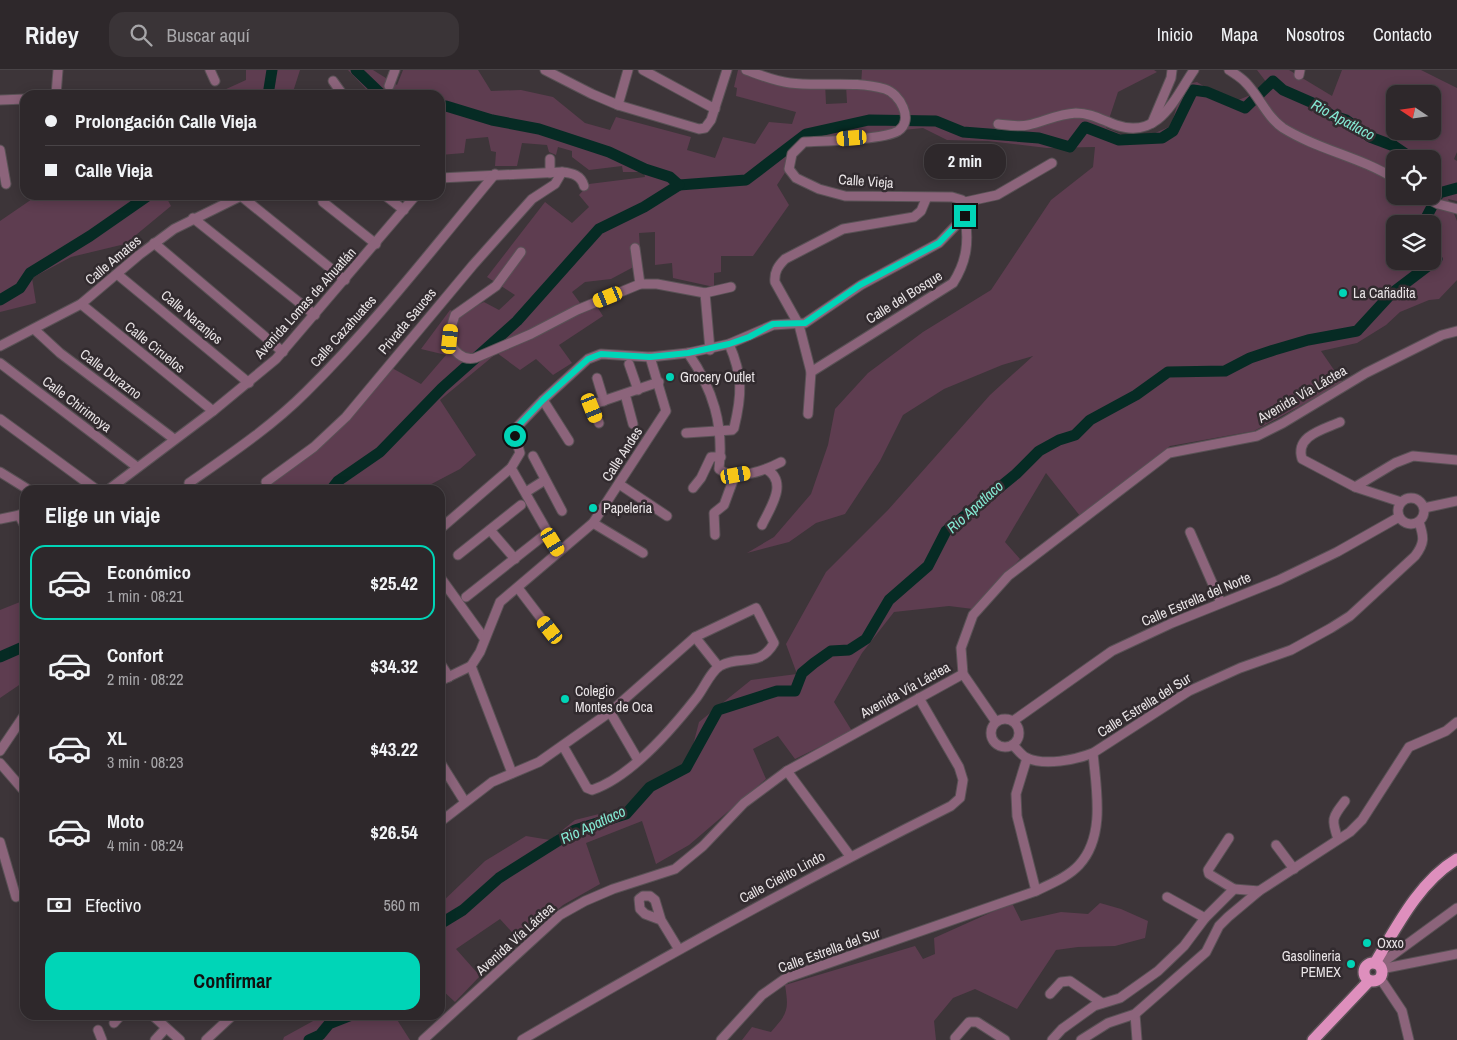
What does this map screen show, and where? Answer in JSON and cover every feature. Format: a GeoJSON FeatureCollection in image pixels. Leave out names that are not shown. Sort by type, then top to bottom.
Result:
{"type":"FeatureCollection","features":[{"type":"Feature","properties":{"kind":"main road"},"geometry":{"type":"LineString","coordinates":[[1313,1040],[1377,971],[1418,896],[1431,880],[1457,859]]}},
{"type":"Feature","properties":{"kind":"street"},"geometry":{"type":"LineString","coordinates":[[56,90],[58,70]]}},
{"type":"Feature","properties":{"kind":"street"},"geometry":{"type":"LineString","coordinates":[[210,70],[215,81]]}},
{"type":"Feature","properties":{"kind":"street"},"geometry":{"type":"LineString","coordinates":[[389,86],[396,70]]}},
{"type":"Feature","properties":{"kind":"street"},"geometry":{"type":"LineString","coordinates":[[545,70],[618,105],[699,129],[708,124],[728,70]]}},
{"type":"Feature","properties":{"kind":"street"},"geometry":{"type":"LineString","coordinates":[[618,105],[628,70]]}},
{"type":"Feature","properties":{"kind":"street"},"geometry":{"type":"LineString","coordinates":[[643,70],[715,109]]}},
{"type":"Feature","properties":{"kind":"street","name":"Calle Vieja"},"geometry":{"type":"LineString","coordinates":[[746,70],[791,83],[863,85],[884,89],[897,96],[904,113],[904,125],[896,132],[804,142],[792,154],[789,169],[798,180],[819,190],[841,195],[926,199],[952,198],[965,202]]}},
{"type":"Feature","properties":{"kind":"street"},"geometry":{"type":"LineString","coordinates":[[1151,125],[1171,78],[1172,70]]}},
{"type":"Feature","properties":{"kind":"street"},"geometry":{"type":"LineString","coordinates":[[998,124],[1026,125],[1059,114],[1078,113],[1092,115],[1131,128],[1151,125],[1165,114],[1194,70]]}},
{"type":"Feature","properties":{"kind":"street"},"geometry":{"type":"LineString","coordinates":[[1229,70],[1248,84],[1275,122],[1289,131],[1386,174]]}},
{"type":"Feature","properties":{"kind":"street"},"geometry":{"type":"LineString","coordinates":[[333,81],[339,90]]}},
{"type":"Feature","properties":{"kind":"street"},"geometry":{"type":"LineString","coordinates":[[0,100],[20,99]]}},
{"type":"Feature","properties":{"kind":"street"},"geometry":{"type":"LineString","coordinates":[[0,150],[6,184]]}},
{"type":"Feature","properties":{"kind":"street"},"geometry":{"type":"LineString","coordinates":[[550,159],[550,173]]}},
{"type":"Feature","properties":{"kind":"street"},"geometry":{"type":"LineString","coordinates":[[445,523],[511,468],[520,454],[515,436],[516,430],[543,400],[584,362],[596,355],[650,357],[710,350],[749,337],[773,324],[799,325],[811,320],[860,285],[939,243],[965,216],[967,208],[965,202],[997,195],[1052,163]]}},
{"type":"Feature","properties":{"kind":"street"},"geometry":{"type":"LineString","coordinates":[[445,178],[562,172],[576,175],[582,180],[584,186]]}},
{"type":"Feature","properties":{"kind":"street","name":"Privada Sauces"},"geometry":{"type":"LineString","coordinates":[[266,482],[314,447],[346,417],[473,265],[532,200],[555,184],[562,172]]}},
{"type":"Feature","properties":{"kind":"street","name":"Calle Cazahuates"},"geometry":{"type":"LineString","coordinates":[[189,484],[249,440],[305,393],[363,331],[495,174]]}},
{"type":"Feature","properties":{"kind":"street"},"geometry":{"type":"LineString","coordinates":[[808,414],[811,372],[799,325],[775,282],[774,274],[784,259],[843,229],[914,217],[921,211],[926,199]]}},
{"type":"Feature","properties":{"kind":"street","name":"Calle Amates"},"geometry":{"type":"LineString","coordinates":[[0,346],[81,304],[154,243],[193,218],[231,200]]}},
{"type":"Feature","properties":{"kind":"street"},"geometry":{"type":"LineString","coordinates":[[248,200],[344,280]]}},
{"type":"Feature","properties":{"kind":"street"},"geometry":{"type":"LineString","coordinates":[[323,200],[376,244]]}},
{"type":"Feature","properties":{"kind":"street"},"geometry":{"type":"LineString","coordinates":[[391,200],[404,210]]}},
{"type":"Feature","properties":{"kind":"street","name":"Avenida Lomas de Ahuatlán"},"geometry":{"type":"LineString","coordinates":[[114,485],[213,411],[283,352],[412,200]]}},
{"type":"Feature","properties":{"kind":"street"},"geometry":{"type":"LineString","coordinates":[[1441,204],[1457,209]]}},
{"type":"Feature","properties":{"kind":"street","name":"Calle del Bosque"},"geometry":{"type":"LineString","coordinates":[[811,372],[953,283],[962,268],[967,254],[965,216]]}},
{"type":"Feature","properties":{"kind":"street"},"geometry":{"type":"LineString","coordinates":[[193,218],[315,315]]}},
{"type":"Feature","properties":{"kind":"street"},"geometry":{"type":"LineString","coordinates":[[154,243],[283,352]]}},
{"type":"Feature","properties":{"kind":"street"},"geometry":{"type":"LineString","coordinates":[[635,248],[640,284]]}},
{"type":"Feature","properties":{"kind":"street"},"geometry":{"type":"LineString","coordinates":[[521,252],[496,286],[455,315],[450,339],[454,349],[472,359],[526,337],[577,310],[640,284],[657,284],[705,294],[731,287]]}},
{"type":"Feature","properties":{"kind":"street","name":"Calle Naranjos"},"geometry":{"type":"LineString","coordinates":[[117,274],[249,382]]}},
{"type":"Feature","properties":{"kind":"street"},"geometry":{"type":"LineString","coordinates":[[705,294],[710,350]]}},
{"type":"Feature","properties":{"kind":"street","name":"Calle Ciruelos"},"geometry":{"type":"LineString","coordinates":[[81,304],[213,411]]}},
{"type":"Feature","properties":{"kind":"street","name":"Calle Durazno"},"geometry":{"type":"LineString","coordinates":[[34,329],[60,353],[174,439]]}},
{"type":"Feature","properties":{"kind":"street","name":"Avenida Vía Láctea"},"geometry":{"type":"LineString","coordinates":[[445,1020],[560,915],[584,901],[613,889],[675,868],[703,846],[744,802],[787,771],[963,674],[962,648],[965,634],[973,616],[988,597],[1008,576],[1163,457],[1184,449],[1257,436],[1283,423],[1366,373],[1442,335],[1457,331]]}},
{"type":"Feature","properties":{"kind":"street"},"geometry":{"type":"LineString","coordinates":[[686,434],[733,430],[740,405],[741,378],[729,344]]}},
{"type":"Feature","properties":{"kind":"street"},"geometry":{"type":"LineString","coordinates":[[688,353],[702,374],[716,408],[720,431],[719,469],[736,475],[766,469],[782,462]]}},
{"type":"Feature","properties":{"kind":"street","name":"Calle Andes"},"geometry":{"type":"LineString","coordinates":[[471,666],[480,652],[500,602],[592,523],[666,411],[659,382],[650,357]]}},
{"type":"Feature","properties":{"kind":"street","name":"Calle Chirimoya"},"geometry":{"type":"LineString","coordinates":[[0,363],[137,467]]}},
{"type":"Feature","properties":{"kind":"street"},"geometry":{"type":"LineString","coordinates":[[629,364],[638,390]]}},
{"type":"Feature","properties":{"kind":"street"},"geometry":{"type":"LineString","coordinates":[[597,378],[604,401]]}},
{"type":"Feature","properties":{"kind":"street"},"geometry":{"type":"LineString","coordinates":[[599,423],[593,406],[659,382]]}},
{"type":"Feature","properties":{"kind":"street"},"geometry":{"type":"LineString","coordinates":[[624,394],[633,424]]}},
{"type":"Feature","properties":{"kind":"street"},"geometry":{"type":"LineString","coordinates":[[543,400],[569,441]]}},
{"type":"Feature","properties":{"kind":"street"},"geometry":{"type":"LineString","coordinates":[[0,419],[90,485]]}},
{"type":"Feature","properties":{"kind":"street"},"geometry":{"type":"LineString","coordinates":[[1340,422],[1302,441],[1299,450],[1302,459],[1308,464],[1355,487],[1401,502]]}},
{"type":"Feature","properties":{"kind":"street"},"geometry":{"type":"LineString","coordinates":[[533,456],[562,510]]}},
{"type":"Feature","properties":{"kind":"street"},"geometry":{"type":"LineString","coordinates":[[1355,487],[1395,463],[1413,456],[1457,460]]}},
{"type":"Feature","properties":{"kind":"street"},"geometry":{"type":"LineString","coordinates":[[693,488],[701,478],[712,457],[720,457]]}},
{"type":"Feature","properties":{"kind":"street"},"geometry":{"type":"LineString","coordinates":[[511,468],[559,552]]}},
{"type":"Feature","properties":{"kind":"street"},"geometry":{"type":"LineString","coordinates":[[762,525],[777,492],[777,481],[771,472],[766,469]]}},
{"type":"Feature","properties":{"kind":"street"},"geometry":{"type":"LineString","coordinates":[[0,472],[21,485]]}},
{"type":"Feature","properties":{"kind":"street"},"geometry":{"type":"LineString","coordinates":[[715,535],[714,513],[724,505],[736,475]]}},
{"type":"Feature","properties":{"kind":"street"},"geometry":{"type":"LineString","coordinates":[[526,492],[545,480]]}},
{"type":"Feature","properties":{"kind":"street"},"geometry":{"type":"LineString","coordinates":[[619,484],[667,516]]}},
{"type":"Feature","properties":{"kind":"street"},"geometry":{"type":"LineString","coordinates":[[1408,498],[1416,498],[1424,508],[1424,516],[1419,522],[1406,523],[1399,517],[1398,510],[1401,502],[1408,498]]}},
{"type":"Feature","properties":{"kind":"street"},"geometry":{"type":"LineString","coordinates":[[1424,508],[1457,500]]}},
{"type":"Feature","properties":{"kind":"street"},"geometry":{"type":"LineString","coordinates":[[458,554],[521,505]]}},
{"type":"Feature","properties":{"kind":"street"},"geometry":{"type":"LineString","coordinates":[[0,519],[20,514]]}},
{"type":"Feature","properties":{"kind":"street","name":"Calle Estrella del Norte"},"geometry":{"type":"LineString","coordinates":[[1013,721],[1112,651],[1287,576],[1337,552],[1399,517]]}},
{"type":"Feature","properties":{"kind":"street","name":"Calle Estrella del Sur"},"geometry":{"type":"LineString","coordinates":[[721,1040],[762,995],[786,978],[1036,891],[1079,865],[1089,848],[1096,828],[1097,791],[1093,753],[1189,691],[1240,668],[1291,650],[1350,616],[1422,548],[1424,538],[1419,522]]}},
{"type":"Feature","properties":{"kind":"street"},"geometry":{"type":"LineString","coordinates":[[592,523],[643,553]]}},
{"type":"Feature","properties":{"kind":"street"},"geometry":{"type":"LineString","coordinates":[[490,530],[515,559]]}},
{"type":"Feature","properties":{"kind":"street"},"geometry":{"type":"LineString","coordinates":[[1190,532],[1221,604]]}},
{"type":"Feature","properties":{"kind":"street"},"geometry":{"type":"LineString","coordinates":[[466,597],[547,533]]}},
{"type":"Feature","properties":{"kind":"street"},"geometry":{"type":"LineString","coordinates":[[445,584],[484,638]]}},
{"type":"Feature","properties":{"kind":"street"},"geometry":{"type":"LineString","coordinates":[[518,588],[550,630]]}},
{"type":"Feature","properties":{"kind":"street"},"geometry":{"type":"LineString","coordinates":[[445,818],[492,782],[539,762],[610,712],[695,637],[756,608],[774,643],[769,651],[756,660],[728,662],[718,666],[682,717],[662,739],[615,777],[592,790],[587,788],[563,746]]}},
{"type":"Feature","properties":{"kind":"street"},"geometry":{"type":"LineString","coordinates":[[695,637],[718,666]]}},
{"type":"Feature","properties":{"kind":"street"},"geometry":{"type":"LineString","coordinates":[[445,679],[471,666],[512,773]]}},
{"type":"Feature","properties":{"kind":"street"},"geometry":{"type":"LineString","coordinates":[[445,671],[449,677]]}},
{"type":"Feature","properties":{"kind":"street"},"geometry":{"type":"LineString","coordinates":[[963,674],[996,722]]}},
{"type":"Feature","properties":{"kind":"street","name":"Calle Cielito Lindo"},"geometry":{"type":"LineString","coordinates":[[522,1040],[678,948],[850,856],[951,806],[960,798],[964,780],[959,767],[918,698]]}},
{"type":"Feature","properties":{"kind":"street"},"geometry":{"type":"LineString","coordinates":[[610,712],[638,760]]}},
{"type":"Feature","properties":{"kind":"street"},"geometry":{"type":"LineString","coordinates":[[1004,719],[1013,721],[1019,733],[1013,745],[1003,747],[995,744],[990,735],[996,722],[1004,719]]}},
{"type":"Feature","properties":{"kind":"street"},"geometry":{"type":"LineString","coordinates":[[0,751],[20,721]]}},
{"type":"Feature","properties":{"kind":"street"},"geometry":{"type":"LineString","coordinates":[[1081,1040],[1108,1023],[1135,1014],[1200,959],[1206,952],[1219,926],[1259,891],[1350,832],[1362,820],[1409,747],[1446,731],[1457,722]]}},
{"type":"Feature","properties":{"kind":"street"},"geometry":{"type":"LineString","coordinates":[[1013,745],[1027,758],[1057,762],[1075,760],[1093,753]]}},
{"type":"Feature","properties":{"kind":"street"},"geometry":{"type":"LineString","coordinates":[[1027,758],[1016,794],[1017,816],[1036,891]]}},
{"type":"Feature","properties":{"kind":"street"},"geometry":{"type":"LineString","coordinates":[[0,763],[20,786]]}},
{"type":"Feature","properties":{"kind":"street"},"geometry":{"type":"LineString","coordinates":[[445,770],[465,802]]}},
{"type":"Feature","properties":{"kind":"street"},"geometry":{"type":"LineString","coordinates":[[787,771],[850,856]]}},
{"type":"Feature","properties":{"kind":"street"},"geometry":{"type":"LineString","coordinates":[[1338,839],[1332,822],[1333,817],[1345,801]]}},
{"type":"Feature","properties":{"kind":"street"},"geometry":{"type":"LineString","coordinates":[[1229,838],[1208,870],[1209,874],[1234,889],[1259,891]]}},
{"type":"Feature","properties":{"kind":"street"},"geometry":{"type":"LineString","coordinates":[[0,842],[16,897]]}},
{"type":"Feature","properties":{"kind":"street"},"geometry":{"type":"LineString","coordinates":[[1276,845],[1294,869]]}},
{"type":"Feature","properties":{"kind":"street"},"geometry":{"type":"LineString","coordinates":[[1052,1040],[1062,1030],[1102,1002],[1120,998],[1158,971],[1184,946],[1204,918],[1234,889]]}},
{"type":"Feature","properties":{"kind":"street"},"geometry":{"type":"LineString","coordinates":[[1167,897],[1204,918]]}},
{"type":"Feature","properties":{"kind":"street"},"geometry":{"type":"LineString","coordinates":[[1377,971],[1457,908]]}},
{"type":"Feature","properties":{"kind":"street"},"geometry":{"type":"LineString","coordinates":[[660,920],[678,948]]}},
{"type":"Feature","properties":{"kind":"street"},"geometry":{"type":"LineString","coordinates":[[1377,971],[1457,954]]}},
{"type":"Feature","properties":{"kind":"street"},"geometry":{"type":"LineString","coordinates":[[1377,971],[1402,1011],[1409,1040]]}},
{"type":"Feature","properties":{"kind":"street"},"geometry":{"type":"LineString","coordinates":[[1050,994],[1061,982],[1070,981],[1102,1002]]}},
{"type":"Feature","properties":{"kind":"street"},"geometry":{"type":"LineString","coordinates":[[1135,1014],[1137,1040]]}},
{"type":"Feature","properties":{"kind":"street"},"geometry":{"type":"LineString","coordinates":[[157,1020],[180,1040]]}},
{"type":"Feature","properties":{"kind":"street"},"geometry":{"type":"LineString","coordinates":[[206,1040],[228,1020]]}},
{"type":"Feature","properties":{"kind":"street","name":"Avenida Vía Láctea"},"geometry":{"type":"LineString","coordinates":[[423,1040],[445,1020]]}},
{"type":"Feature","properties":{"kind":"street"},"geometry":{"type":"LineString","coordinates":[[955,1038],[969,1022],[977,1022],[1006,1040]]}},
{"type":"Feature","properties":{"kind":"street"},"geometry":{"type":"LineString","coordinates":[[155,1040],[166,1028]]}},
{"type":"Feature","properties":{"kind":"street"},"geometry":{"type":"LineString","coordinates":[[98,1030],[102,1040]]}},
{"type":"Feature","properties":{"kind":"shaded area"},"geometry":{"type":"Polygon","coordinates":[[[246,70],[300,70],[294,90],[224,90],[246,80],[246,70]]]}},
{"type":"Feature","properties":{"kind":"shaded area"},"geometry":{"type":"Polygon","coordinates":[[[348,70],[373,70],[397,85],[403,70],[478,70],[491,91],[521,90],[553,97],[585,123],[610,130],[616,117],[691,137],[687,150],[715,158],[723,137],[755,144],[769,122],[792,124],[796,112],[736,96],[737,88],[734,87],[738,70],[760,70],[781,79],[825,82],[826,104],[847,103],[846,85],[861,85],[862,70],[1154,70],[1157,72],[1118,92],[1106,128],[1137,141],[1171,126],[1183,85],[1197,82],[1231,103],[1270,87],[1257,70],[1289,70],[1332,96],[1342,70],[1421,70],[1457,88],[1457,152],[1454,159],[1457,161],[1457,201],[1448,199],[1457,221],[1457,280],[1439,299],[1429,300],[1400,312],[1386,325],[1357,343],[1321,351],[1343,383],[1254,431],[1170,446],[1080,516],[1046,473],[1005,542],[1020,559],[973,609],[949,606],[894,612],[862,653],[834,702],[852,731],[795,759],[778,736],[753,749],[766,779],[689,845],[656,864],[642,821],[586,843],[600,884],[563,905],[521,942],[500,919],[456,949],[480,976],[455,1002],[445,993],[445,899],[485,861],[526,836],[550,840],[575,820],[627,807],[655,779],[689,761],[699,722],[751,680],[797,674],[786,644],[826,572],[888,510],[990,395],[1033,356],[1002,365],[944,389],[903,415],[880,461],[845,514],[816,523],[789,542],[747,553],[774,537],[811,494],[828,445],[835,409],[868,373],[923,332],[991,290],[1051,200],[1093,167],[1095,147],[1047,148],[988,141],[947,140],[923,128],[806,140],[777,185],[789,205],[753,256],[721,256],[721,272],[714,273],[714,287],[673,278],[672,263],[655,265],[655,232],[639,233],[641,263],[611,279],[585,282],[572,292],[580,303],[592,299],[603,316],[559,345],[572,363],[553,375],[536,359],[520,370],[497,353],[440,400],[476,455],[460,469],[430,485],[268,485],[289,470],[392,368],[421,384],[446,355],[421,349],[450,310],[459,314],[484,302],[499,310],[515,295],[487,277],[545,202],[572,223],[589,207],[579,195],[589,184],[645,177],[644,172],[623,172],[622,166],[589,170],[572,157],[572,151],[558,147],[556,155],[549,152],[547,145],[522,143],[517,166],[495,166],[496,152],[491,151],[488,137],[466,139],[464,153],[445,155],[445,90],[366,90],[348,70]]]}},
{"type":"Feature","properties":{"kind":"shaded area"},"geometry":{"type":"Polygon","coordinates":[[[31,200],[168,200],[171,206],[125,244],[71,257],[32,278],[36,303],[0,312],[0,221],[31,200]]]}},
{"type":"Feature","properties":{"kind":"shaded area"},"geometry":{"type":"Polygon","coordinates":[[[20,602],[20,684],[0,698],[0,610],[20,602]]]}},
{"type":"Feature","properties":{"kind":"shaded area"},"geometry":{"type":"Polygon","coordinates":[[[1012,903],[1021,921],[1061,912],[1088,914],[1100,903],[1121,909],[1148,921],[1145,938],[1115,946],[1078,947],[1056,950],[1017,1009],[975,989],[953,998],[934,1021],[936,1040],[742,1040],[752,1027],[771,1032],[781,1020],[787,1006],[785,985],[915,946],[923,959],[935,954],[934,938],[1012,903]]]}},
{"type":"Feature","properties":{"kind":"shaded area"},"geometry":{"type":"Polygon","coordinates":[[[315,1020],[397,1020],[410,1040],[283,1040],[284,1037],[315,1020]]]}},
{"type":"Feature","properties":{"kind":"waterway"},"geometry":{"type":"LineString","coordinates":[[269,90],[272,70]]}},
{"type":"Feature","properties":{"kind":"waterway"},"geometry":{"type":"LineString","coordinates":[[356,70],[377,90]]}},
{"type":"Feature","properties":{"kind":"waterway"},"geometry":{"type":"LineString","coordinates":[[679,185],[746,180],[806,134],[869,120],[936,121],[963,132],[1039,138],[1070,147],[1085,127],[1119,140],[1162,138],[1173,131],[1193,90],[1207,92],[1245,108],[1273,81],[1283,90],[1315,104],[1331,115],[1346,120],[1370,137],[1400,150]]}},
{"type":"Feature","properties":{"kind":"waterway"},"geometry":{"type":"LineString","coordinates":[[335,485],[380,452],[442,388],[517,321],[599,229],[644,207],[679,185],[670,177],[645,169],[609,152],[539,129],[492,120],[445,106]]}},
{"type":"Feature","properties":{"kind":"waterway","name":"Rio Apatlaco"},"geometry":{"type":"LineString","coordinates":[[1428,215],[1439,193],[1457,188]]}},
{"type":"Feature","properties":{"kind":"waterway"},"geometry":{"type":"LineString","coordinates":[[0,300],[20,288],[30,273],[90,236],[142,200]]}},
{"type":"Feature","properties":{"kind":"waterway","name":"Rio Apatlaco"},"geometry":{"type":"LineString","coordinates":[[445,921],[463,910],[499,878],[575,830],[626,814],[650,787],[686,768],[718,710],[777,691],[795,691],[802,673],[814,663],[831,651],[849,650],[866,639],[889,600],[928,566],[946,531],[1016,474],[1039,451],[1059,440],[1075,435],[1090,420],[1136,395],[1168,372],[1225,371],[1250,358],[1274,350],[1308,340],[1357,331],[1391,294],[1423,270]]}},
{"type":"Feature","properties":{"kind":"waterway"},"geometry":{"type":"LineString","coordinates":[[0,657],[20,648]]}},
{"type":"Feature","properties":{"kind":"waterway","name":"Rio Apatlaco"},"geometry":{"type":"LineString","coordinates":[[309,1040],[320,1035],[329,1024],[339,1020]]}},
{"type":"Feature","properties":{"kind":"place","name":"La Cañadita"},"geometry":{"type":"Point","coordinates":[1343,293]}},
{"type":"Feature","properties":{"kind":"place","name":"Grocery Outlet"},"geometry":{"type":"Point","coordinates":[670,377]}},
{"type":"Feature","properties":{"kind":"place","name":"Papeleria"},"geometry":{"type":"Point","coordinates":[593,508]}},
{"type":"Feature","properties":{"kind":"place","name":"Colegio Montes de Oca"},"geometry":{"type":"Point","coordinates":[565,699]}},
{"type":"Feature","properties":{"kind":"place","name":"Oxxo"},"geometry":{"type":"Point","coordinates":[1367,943]}},
{"type":"Feature","properties":{"kind":"place","name":"Gasolineria PEMEX"},"geometry":{"type":"Point","coordinates":[1351,964]}},
{"type":"Feature","properties":{"kind":"route"},"geometry":{"type":"LineString","coordinates":[[515,436],[518,426],[543,400],[584,362],[596,355],[650,357],[710,350],[749,337],[773,324],[799,325],[805,323],[860,285],[916,258],[939,243],[965,216]]}}]}
